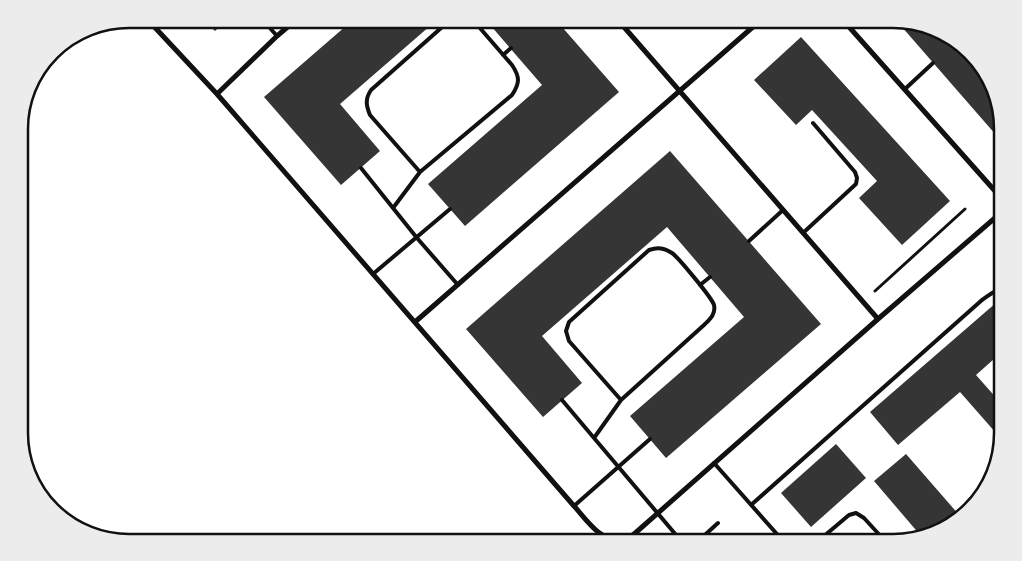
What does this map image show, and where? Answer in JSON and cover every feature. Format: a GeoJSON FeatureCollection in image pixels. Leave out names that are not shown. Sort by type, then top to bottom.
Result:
{"type":"FeatureCollection","features":[{"type":"Feature","properties":{"kind":"street"},"geometry":{"type":"LineString","coordinates":[[155,28],[217,94],[574,506],[601,533]]}},
{"type":"Feature","properties":{"kind":"street"},"geometry":{"type":"LineString","coordinates":[[217,94],[286,28]]}},
{"type":"Feature","properties":{"kind":"street"},"geometry":{"type":"LineString","coordinates":[[625,28],[878,319]]}},
{"type":"Feature","properties":{"kind":"street"},"geometry":{"type":"LineString","coordinates":[[415,322],[751,28]]}},
{"type":"Feature","properties":{"kind":"street"},"geometry":{"type":"LineString","coordinates":[[850,28],[994,190]]}},
{"type":"Feature","properties":{"kind":"street"},"geometry":{"type":"LineString","coordinates":[[634,533],[994,219]]}},
{"type":"Feature","properties":{"kind":"lane"},"geometry":{"type":"LineString","coordinates":[[270,28],[277,36]]}},
{"type":"Feature","properties":{"kind":"lane"},"geometry":{"type":"LineString","coordinates":[[420,172],[370,115],[366,105],[371,90],[440,28]]}},
{"type":"Feature","properties":{"kind":"lane"},"geometry":{"type":"LineString","coordinates":[[393,208],[420,172],[512,95],[517,87],[517,74],[480,28]]}},
{"type":"Feature","properties":{"kind":"lane"},"geometry":{"type":"LineString","coordinates":[[503,55],[511,48]]}},
{"type":"Feature","properties":{"kind":"lane"},"geometry":{"type":"LineString","coordinates":[[905,89],[933,63]]}},
{"type":"Feature","properties":{"kind":"lane"},"geometry":{"type":"LineString","coordinates":[[803,233],[856,184],[858,178],[851,166],[814,123]]}},
{"type":"Feature","properties":{"kind":"lane"},"geometry":{"type":"LineString","coordinates":[[361,168],[417,238],[458,285]]}},
{"type":"Feature","properties":{"kind":"lane"},"geometry":{"type":"LineString","coordinates":[[373,274],[450,209]]}},
{"type":"Feature","properties":{"kind":"lane"},"geometry":{"type":"LineString","coordinates":[[749,241],[783,210]]}},
{"type":"Feature","properties":{"kind":"lane"},"geometry":{"type":"LineString","coordinates":[[594,438],[621,400],[713,316],[714,306],[710,297],[672,254],[659,247],[649,250],[569,322],[566,331],[569,341],[621,400]]}},
{"type":"Feature","properties":{"kind":"lane"},"geometry":{"type":"LineString","coordinates":[[700,285],[710,276]]}},
{"type":"Feature","properties":{"kind":"lane"},"geometry":{"type":"LineString","coordinates":[[751,505],[982,300],[994,292]]}},
{"type":"Feature","properties":{"kind":"lane"},"geometry":{"type":"LineString","coordinates":[[562,400],[674,533]]}},
{"type":"Feature","properties":{"kind":"lane"},"geometry":{"type":"LineString","coordinates":[[574,506],[650,439]]}},
{"type":"Feature","properties":{"kind":"lane"},"geometry":{"type":"LineString","coordinates":[[714,463],[776,533]]}},
{"type":"Feature","properties":{"kind":"lane"},"geometry":{"type":"LineString","coordinates":[[828,533],[849,515],[856,514],[864,518],[878,533]]}},
{"type":"Feature","properties":{"kind":"lane"},"geometry":{"type":"LineString","coordinates":[[707,533],[718,523]]}},
{"type":"Feature","properties":{"kind":"path"},"geometry":{"type":"LineString","coordinates":[[875,290],[965,208]]}},
{"type":"Feature","properties":{"kind":"building"},"geometry":{"type":"Polygon","coordinates":[[[344,28],[428,28],[340,104],[380,151],[341,185],[264,97],[344,28]]]}},
{"type":"Feature","properties":{"kind":"building"},"geometry":{"type":"Polygon","coordinates":[[[493,28],[563,28],[619,92],[465,226],[428,184],[542,85],[493,28]]]}},
{"type":"Feature","properties":{"kind":"building"},"geometry":{"type":"Polygon","coordinates":[[[903,28],[919,31],[938,38],[950,45],[969,62],[977,72],[989,96],[994,115],[994,133],[903,28]]]}},
{"type":"Feature","properties":{"kind":"building"},"geometry":{"type":"Polygon","coordinates":[[[801,37],[950,201],[902,245],[859,198],[877,181],[812,110],[796,125],[754,80],[801,37]]]}},
{"type":"Feature","properties":{"kind":"building"},"geometry":{"type":"Polygon","coordinates":[[[670,151],[821,324],[666,458],[630,416],[744,317],[667,227],[542,336],[582,383],[543,417],[466,329],[670,151]]]}},
{"type":"Feature","properties":{"kind":"building"},"geometry":{"type":"Polygon","coordinates":[[[994,305],[994,359],[976,375],[994,395],[994,431],[960,392],[898,445],[870,412],[994,305]]]}},
{"type":"Feature","properties":{"kind":"building"},"geometry":{"type":"Polygon","coordinates":[[[836,444],[866,478],[811,527],[781,493],[836,444]]]}},
{"type":"Feature","properties":{"kind":"building"},"geometry":{"type":"Polygon","coordinates":[[[906,454],[956,511],[938,523],[917,531],[874,481],[906,454]]]}}]}
